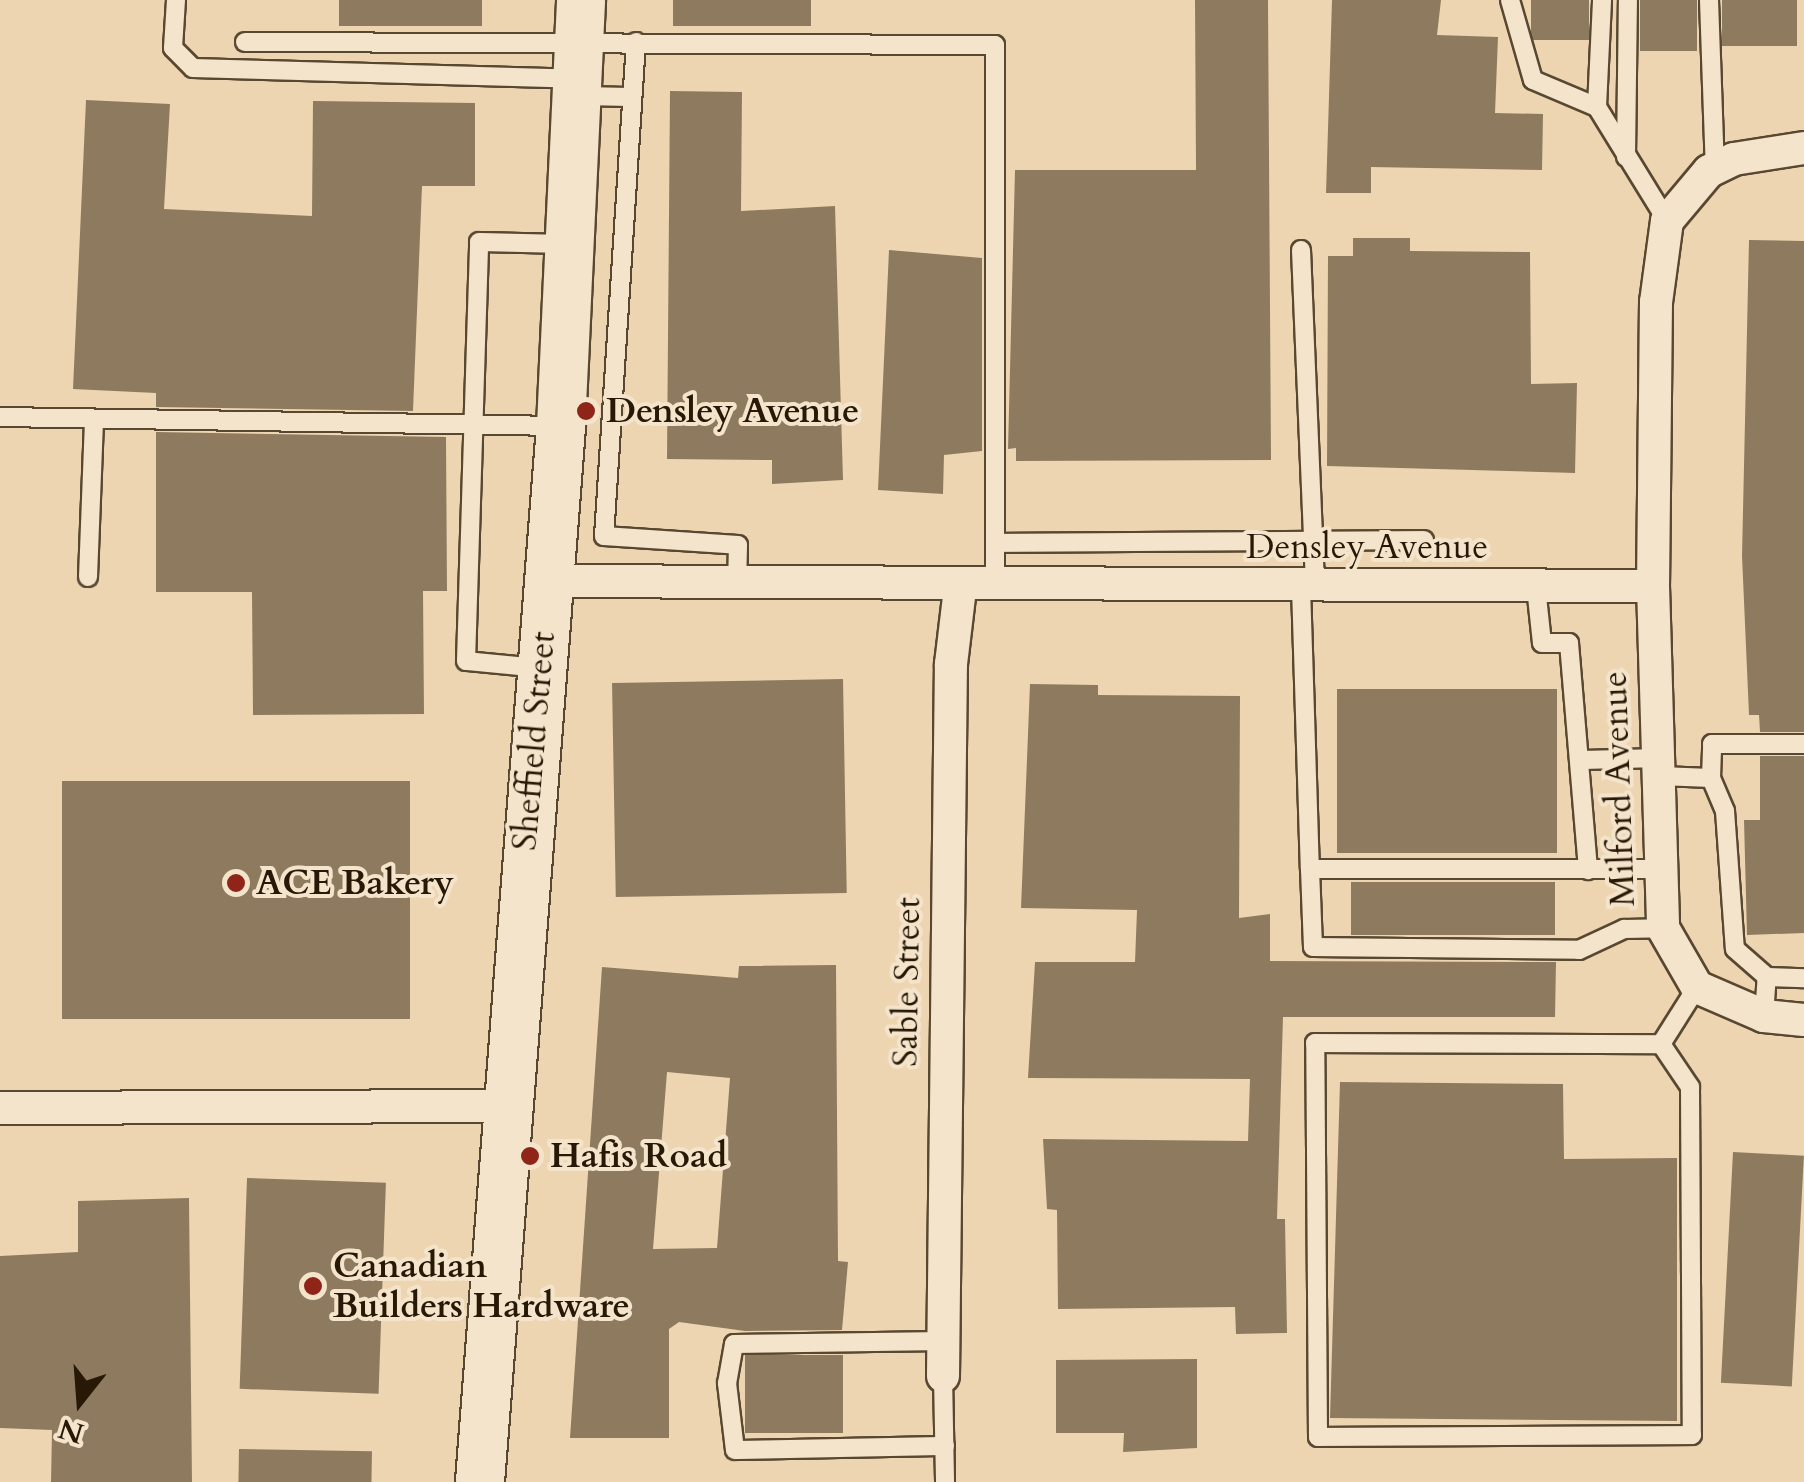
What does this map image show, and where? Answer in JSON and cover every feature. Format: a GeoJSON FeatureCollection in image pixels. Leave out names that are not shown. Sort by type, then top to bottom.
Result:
{"type":"FeatureCollection","features":[{"type":"Feature","properties":{"kind":"street","name":"Sheffield Street"},"geometry":{"type":"LineString","coordinates":[[480,1482],[539,668],[550,581],[581,54]]}},
{"type":"Feature","properties":{"kind":"street"},"geometry":{"type":"LineString","coordinates":[[1653,586],[1656,302],[1666,221],[1715,168],[1804,148]]}},
{"type":"Feature","properties":{"kind":"street","name":"Densley Avenue"},"geometry":{"type":"LineString","coordinates":[[550,581],[960,588],[1653,586]]}},
{"type":"Feature","properties":{"kind":"street","name":"Milford Avenue"},"geometry":{"type":"LineString","coordinates":[[1653,586],[1663,928],[1697,987]]}},
{"type":"Feature","properties":{"kind":"street","name":"Sable Street"},"geometry":{"type":"LineString","coordinates":[[944,1376],[950,664],[960,588]]}},
{"type":"Feature","properties":{"kind":"street"},"geometry":{"type":"LineString","coordinates":[[1697,987],[1764,1016],[1804,1020]]}},
{"type":"Feature","properties":{"kind":"street"},"geometry":{"type":"LineString","coordinates":[[0,1108],[505,1106]]}},
{"type":"Feature","properties":{"kind":"lane"},"geometry":{"type":"LineString","coordinates":[[176,0],[173,48],[193,68],[581,54],[636,42],[996,45],[996,588]]}},
{"type":"Feature","properties":{"kind":"lane"},"geometry":{"type":"LineString","coordinates":[[1510,0],[1533,80],[1597,108]]}},
{"type":"Feature","properties":{"kind":"lane"},"geometry":{"type":"LineString","coordinates":[[1602,0],[1597,108],[1666,221]]}},
{"type":"Feature","properties":{"kind":"lane"},"geometry":{"type":"LineString","coordinates":[[1626,157],[1628,0]]}},
{"type":"Feature","properties":{"kind":"lane"},"geometry":{"type":"LineString","coordinates":[[1709,0],[1715,168]]}},
{"type":"Feature","properties":{"kind":"lane"},"geometry":{"type":"LineString","coordinates":[[245,42],[581,54],[632,98]]}},
{"type":"Feature","properties":{"kind":"lane"},"geometry":{"type":"LineString","coordinates":[[636,42],[604,536],[738,545],[737,585]]}},
{"type":"Feature","properties":{"kind":"lane"},"geometry":{"type":"LineString","coordinates":[[539,668],[466,661],[479,242],[572,244]]}},
{"type":"Feature","properties":{"kind":"lane"},"geometry":{"type":"LineString","coordinates":[[1301,250],[1311,540],[1308,588],[1313,947],[1579,950],[1624,928],[1663,928]]}},
{"type":"Feature","properties":{"kind":"lane"},"geometry":{"type":"LineString","coordinates":[[0,418],[560,426]]}},
{"type":"Feature","properties":{"kind":"lane"},"geometry":{"type":"LineString","coordinates":[[88,578],[94,421]]}},
{"type":"Feature","properties":{"kind":"lane"},"geometry":{"type":"LineString","coordinates":[[995,543],[1424,540]]}},
{"type":"Feature","properties":{"kind":"lane"},"geometry":{"type":"LineString","coordinates":[[1536,587],[1542,643],[1569,642],[1582,760],[1588,870]]}},
{"type":"Feature","properties":{"kind":"lane"},"geometry":{"type":"LineString","coordinates":[[1804,744],[1712,744],[1712,778],[1726,811],[1735,949],[1767,978],[1804,978]]}},
{"type":"Feature","properties":{"kind":"lane"},"geometry":{"type":"LineString","coordinates":[[1582,760],[1660,767],[1712,778]]}},
{"type":"Feature","properties":{"kind":"lane"},"geometry":{"type":"LineString","coordinates":[[1310,869],[1660,869]]}},
{"type":"Feature","properties":{"kind":"lane"},"geometry":{"type":"LineString","coordinates":[[1764,1016],[1767,978]]}},
{"type":"Feature","properties":{"kind":"lane"},"geometry":{"type":"LineString","coordinates":[[1662,1044],[1697,987]]}},
{"type":"Feature","properties":{"kind":"lane"},"geometry":{"type":"LineString","coordinates":[[1315,1043],[1662,1044],[1690,1086],[1692,1435],[1318,1436],[1315,1043]]}},
{"type":"Feature","properties":{"kind":"lane"},"geometry":{"type":"LineString","coordinates":[[944,1342],[734,1344],[727,1383],[734,1450],[945,1446]]}},
{"type":"Feature","properties":{"kind":"lane"},"geometry":{"type":"LineString","coordinates":[[944,1376],[945,1482]]}},
{"type":"Feature","properties":{"kind":"building"},"geometry":{"type":"Polygon","coordinates":[[[339,0],[482,0],[482,26],[339,26],[339,0]]]}},
{"type":"Feature","properties":{"kind":"building"},"geometry":{"type":"Polygon","coordinates":[[[673,0],[811,0],[811,26],[673,26],[673,0]]]}},
{"type":"Feature","properties":{"kind":"building"},"geometry":{"type":"Polygon","coordinates":[[[1195,0],[1268,0],[1271,460],[1016,461],[1016,448],[1008,449],[1015,170],[1196,170],[1195,0]]]}},
{"type":"Feature","properties":{"kind":"building"},"geometry":{"type":"Polygon","coordinates":[[[1332,0],[1441,0],[1437,35],[1498,37],[1495,113],[1543,114],[1542,170],[1371,167],[1371,193],[1326,193],[1332,0]]]}},
{"type":"Feature","properties":{"kind":"building"},"geometry":{"type":"Polygon","coordinates":[[[1531,0],[1589,0],[1589,40],[1531,40],[1531,0]]]}},
{"type":"Feature","properties":{"kind":"building"},"geometry":{"type":"Polygon","coordinates":[[[1640,0],[1697,0],[1697,51],[1640,51],[1640,0]]]}},
{"type":"Feature","properties":{"kind":"building"},"geometry":{"type":"Polygon","coordinates":[[[1722,0],[1797,0],[1797,46],[1722,46],[1722,0]]]}},
{"type":"Feature","properties":{"kind":"building"},"geometry":{"type":"Polygon","coordinates":[[[670,91],[742,92],[741,211],[835,206],[843,480],[772,484],[772,460],[667,459],[670,91]]]}},
{"type":"Feature","properties":{"kind":"building"},"geometry":{"type":"Polygon","coordinates":[[[86,100],[170,104],[164,209],[312,216],[313,101],[475,103],[475,186],[422,186],[413,411],[156,407],[156,393],[73,389],[86,100]]]}},
{"type":"Feature","properties":{"kind":"building"},"geometry":{"type":"Polygon","coordinates":[[[1353,238],[1410,238],[1410,251],[1530,252],[1531,384],[1577,383],[1575,473],[1327,466],[1328,256],[1353,256],[1353,238]]]}},
{"type":"Feature","properties":{"kind":"building"},"geometry":{"type":"Polygon","coordinates":[[[1749,240],[1804,241],[1804,732],[1760,732],[1759,715],[1749,715],[1742,556],[1749,240]]]}},
{"type":"Feature","properties":{"kind":"building"},"geometry":{"type":"Polygon","coordinates":[[[889,250],[982,258],[982,451],[944,455],[943,494],[878,490],[889,250]]]}},
{"type":"Feature","properties":{"kind":"building"},"geometry":{"type":"Polygon","coordinates":[[[156,432],[446,437],[447,591],[423,591],[424,714],[253,715],[252,592],[156,592],[156,432]]]}},
{"type":"Feature","properties":{"kind":"building"},"geometry":{"type":"Polygon","coordinates":[[[843,679],[847,893],[616,897],[612,683],[843,679]]]}},
{"type":"Feature","properties":{"kind":"building"},"geometry":{"type":"Polygon","coordinates":[[[1030,684],[1098,685],[1098,695],[1240,696],[1239,918],[1270,914],[1270,961],[1556,962],[1555,1017],[1283,1017],[1277,1219],[1285,1219],[1287,1333],[1236,1334],[1235,1307],[1058,1309],[1057,1210],[1047,1209],[1043,1139],[1248,1141],[1250,1079],[1028,1078],[1035,962],[1135,962],[1137,910],[1021,908],[1030,684]]]}},
{"type":"Feature","properties":{"kind":"building"},"geometry":{"type":"Polygon","coordinates":[[[1337,689],[1557,689],[1557,853],[1337,853],[1337,689]]]}},
{"type":"Feature","properties":{"kind":"building"},"geometry":{"type":"Polygon","coordinates":[[[1760,756],[1804,756],[1804,933],[1747,935],[1744,820],[1760,820],[1760,756]]]}},
{"type":"Feature","properties":{"kind":"building","name":"ACE Bakery"},"geometry":{"type":"Polygon","coordinates":[[[62,781],[410,781],[410,1019],[62,1019],[62,781]]]}},
{"type":"Feature","properties":{"kind":"building"},"geometry":{"type":"Polygon","coordinates":[[[1351,882],[1555,882],[1555,935],[1351,935],[1351,882]]]}},
{"type":"Feature","properties":{"kind":"building"},"geometry":{"type":"Polygon","coordinates":[[[836,965],[838,1261],[848,1262],[842,1330],[745,1331],[679,1322],[669,1329],[669,1438],[570,1438],[602,967],[738,978],[739,966],[836,965]],[[667,1072],[653,1249],[717,1248],[730,1078],[667,1072]]]}},
{"type":"Feature","properties":{"kind":"building"},"geometry":{"type":"Polygon","coordinates":[[[1340,1082],[1563,1084],[1564,1159],[1677,1158],[1677,1421],[1330,1418],[1340,1082]]]}},
{"type":"Feature","properties":{"kind":"building"},"geometry":{"type":"Polygon","coordinates":[[[1733,1152],[1804,1156],[1792,1386],[1721,1383],[1733,1152]]]}},
{"type":"Feature","properties":{"kind":"building","name":"Canadian Builders Hardware"},"geometry":{"type":"Polygon","coordinates":[[[247,1178],[386,1183],[379,1394],[240,1389],[247,1178]]]}},
{"type":"Feature","properties":{"kind":"building"},"geometry":{"type":"Polygon","coordinates":[[[189,1198],[192,1482],[51,1482],[52,1430],[0,1428],[0,1256],[78,1252],[78,1201],[189,1198]]]}},
{"type":"Feature","properties":{"kind":"building"},"geometry":{"type":"Polygon","coordinates":[[[745,1355],[843,1355],[843,1433],[745,1433],[745,1355]]]}},
{"type":"Feature","properties":{"kind":"building"},"geometry":{"type":"Polygon","coordinates":[[[1197,1359],[1197,1448],[1123,1452],[1124,1433],[1056,1433],[1056,1360],[1197,1359]]]}},
{"type":"Feature","properties":{"kind":"building"},"geometry":{"type":"Polygon","coordinates":[[[239,1449],[372,1451],[371,1482],[238,1482],[239,1449]]]}},
{"type":"Feature","properties":{"kind":"place","name":"Densley Avenue"},"geometry":{"type":"Point","coordinates":[586,411]}},
{"type":"Feature","properties":{"kind":"place","name":"ACE Bakery"},"geometry":{"type":"Point","coordinates":[236,883]}},
{"type":"Feature","properties":{"kind":"place","name":"Hafis Road"},"geometry":{"type":"Point","coordinates":[530,1156]}},
{"type":"Feature","properties":{"kind":"place","name":"Canadian Builders Hardware"},"geometry":{"type":"Point","coordinates":[313,1286]}}]}
